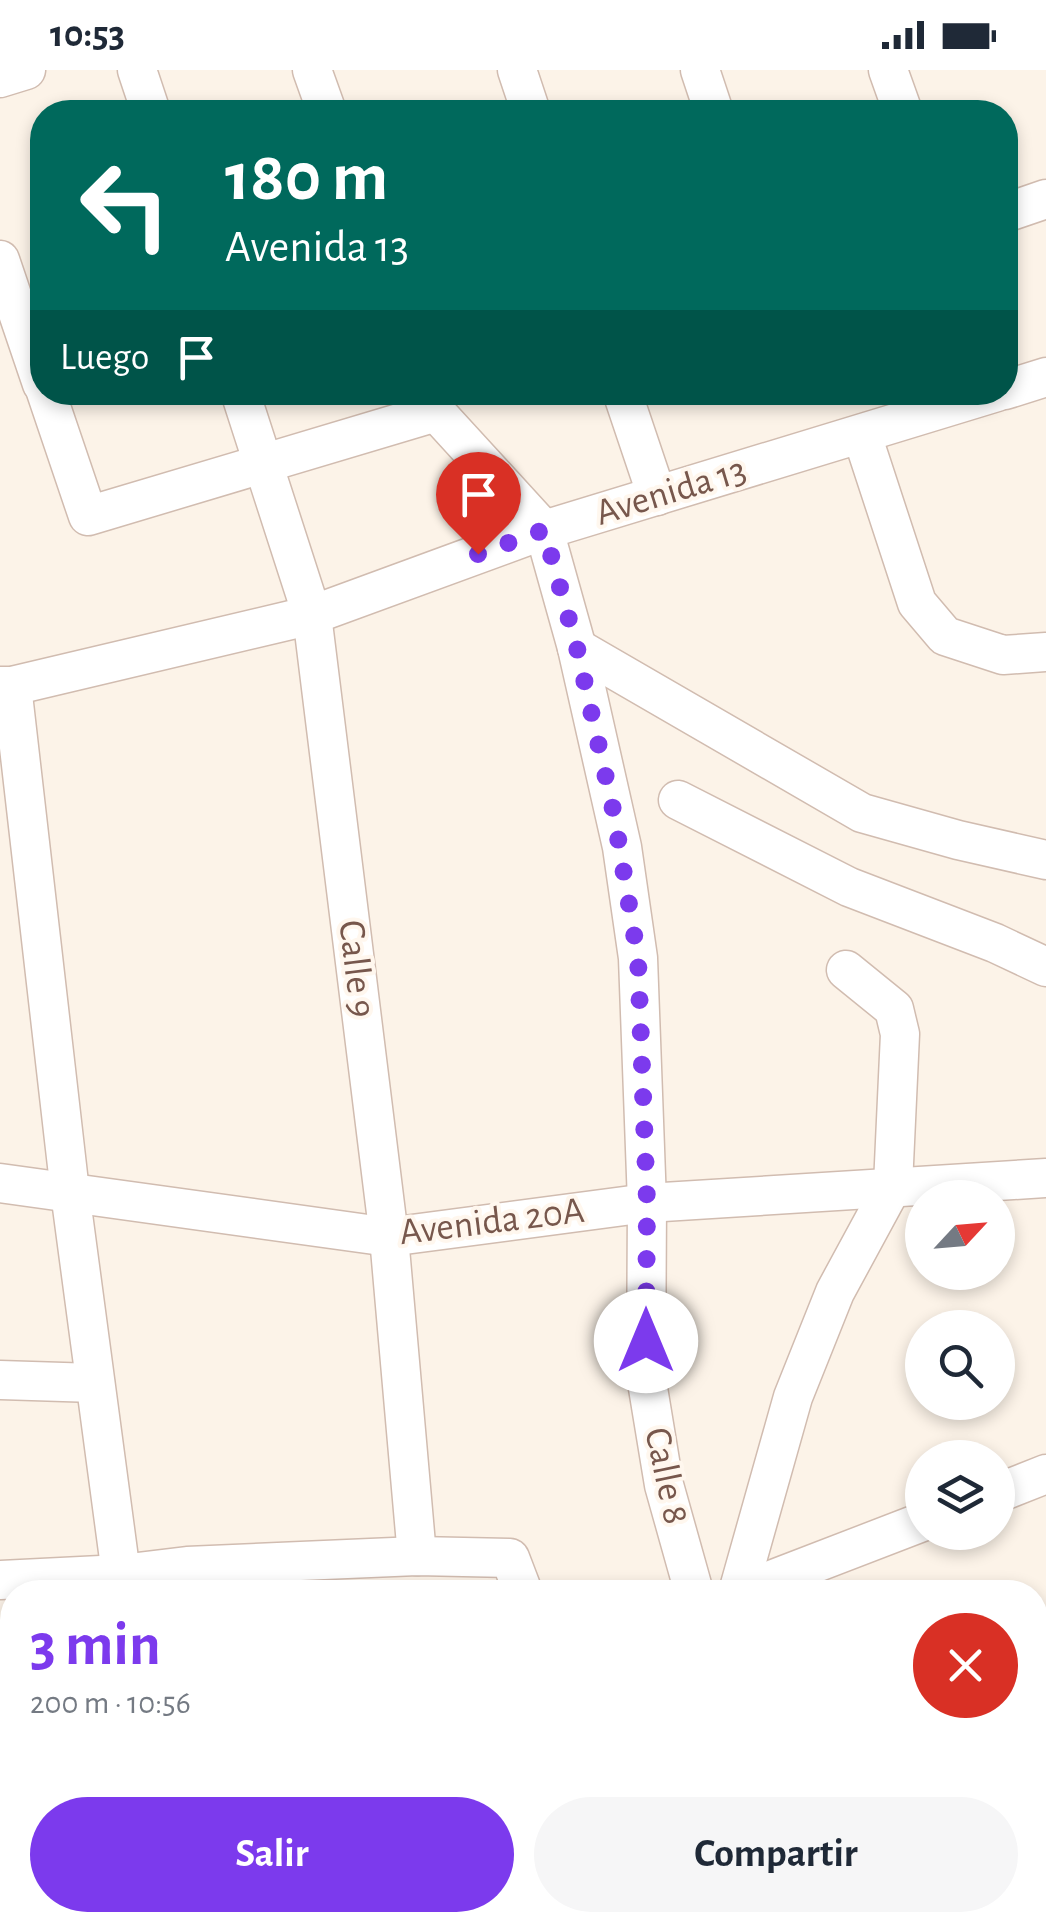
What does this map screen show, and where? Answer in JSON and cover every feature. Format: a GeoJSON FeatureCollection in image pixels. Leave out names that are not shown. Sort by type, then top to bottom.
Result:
{"type":"FeatureCollection","features":[{"type":"Feature","properties":{"kind":"street"},"geometry":{"type":"LineString","coordinates":[[0,78],[26,70]]}},
{"type":"Feature","properties":{"kind":"street"},"geometry":{"type":"LineString","coordinates":[[138,70],[147,100]]}},
{"type":"Feature","properties":{"kind":"street"},"geometry":{"type":"LineString","coordinates":[[312,70],[323,100]]}},
{"type":"Feature","properties":{"kind":"street"},"geometry":{"type":"LineString","coordinates":[[517,70],[527,100]]}},
{"type":"Feature","properties":{"kind":"street"},"geometry":{"type":"LineString","coordinates":[[700,70],[710,100]]}},
{"type":"Feature","properties":{"kind":"street"},"geometry":{"type":"LineString","coordinates":[[888,70],[899,100]]}},
{"type":"Feature","properties":{"kind":"street"},"geometry":{"type":"LineString","coordinates":[[1018,208],[1046,200]]}},
{"type":"Feature","properties":{"kind":"street"},"geometry":{"type":"LineString","coordinates":[[0,260],[30,349]]}},
{"type":"Feature","properties":{"kind":"street"},"geometry":{"type":"LineString","coordinates":[[1018,386],[1046,377]]}},
{"type":"Feature","properties":{"kind":"street"},"geometry":{"type":"LineString","coordinates":[[50,405],[88,516],[262,462],[424,405]]}},
{"type":"Feature","properties":{"kind":"street","name":"Calle 9"},"geometry":{"type":"LineString","coordinates":[[244,405],[312,615],[389,1237],[417,1556]]}},
{"type":"Feature","properties":{"kind":"street","name":"Calle 8"},"geometry":{"type":"LineString","coordinates":[[435,405],[544,530],[577,648],[622,847],[638,958],[647,1202],[646,1376],[664,1485],[691,1580]]}},
{"type":"Feature","properties":{"kind":"street"},"geometry":{"type":"LineString","coordinates":[[626,405],[651,480]]}},
{"type":"Feature","properties":{"kind":"street","name":"Avenida 13"},"geometry":{"type":"LineString","coordinates":[[6,686],[312,615],[544,530],[651,480],[862,435],[956,405]]}},
{"type":"Feature","properties":{"kind":"street"},"geometry":{"type":"LineString","coordinates":[[862,435],[917,602],[945,636],[1003,655],[1046,652]]}},
{"type":"Feature","properties":{"kind":"street"},"geometry":{"type":"LineString","coordinates":[[577,648],[862,813],[1046,860]]}},
{"type":"Feature","properties":{"kind":"street"},"geometry":{"type":"LineString","coordinates":[[6,686],[121,1574]]}},
{"type":"Feature","properties":{"kind":"street"},"geometry":{"type":"LineString","coordinates":[[678,800],[849,886],[1046,968]]}},
{"type":"Feature","properties":{"kind":"street"},"geometry":{"type":"LineString","coordinates":[[742,1580],[793,1397],[835,1292],[894,1185],[900,1034],[894,1009],[846,970]]}},
{"type":"Feature","properties":{"kind":"street","name":"Avenida 20A"},"geometry":{"type":"LineString","coordinates":[[0,1183],[389,1237],[647,1202],[1046,1178]]}},
{"type":"Feature","properties":{"kind":"street"},"geometry":{"type":"LineString","coordinates":[[0,1380],[95,1382]]}},
{"type":"Feature","properties":{"kind":"street"},"geometry":{"type":"LineString","coordinates":[[1015,1486],[1046,1474]]}},
{"type":"Feature","properties":{"kind":"street"},"geometry":{"type":"LineString","coordinates":[[770,1580],[905,1529]]}},
{"type":"Feature","properties":{"kind":"street"},"geometry":{"type":"LineString","coordinates":[[0,1580],[121,1574],[189,1579],[417,1556],[510,1558],[518,1580]]}},
{"type":"Feature","properties":{"kind":"route"},"geometry":{"type":"LineString","coordinates":[[478,554],[544,530],[577,648],[622,847],[638,958],[647,1202],[646,1341]]}}]}
